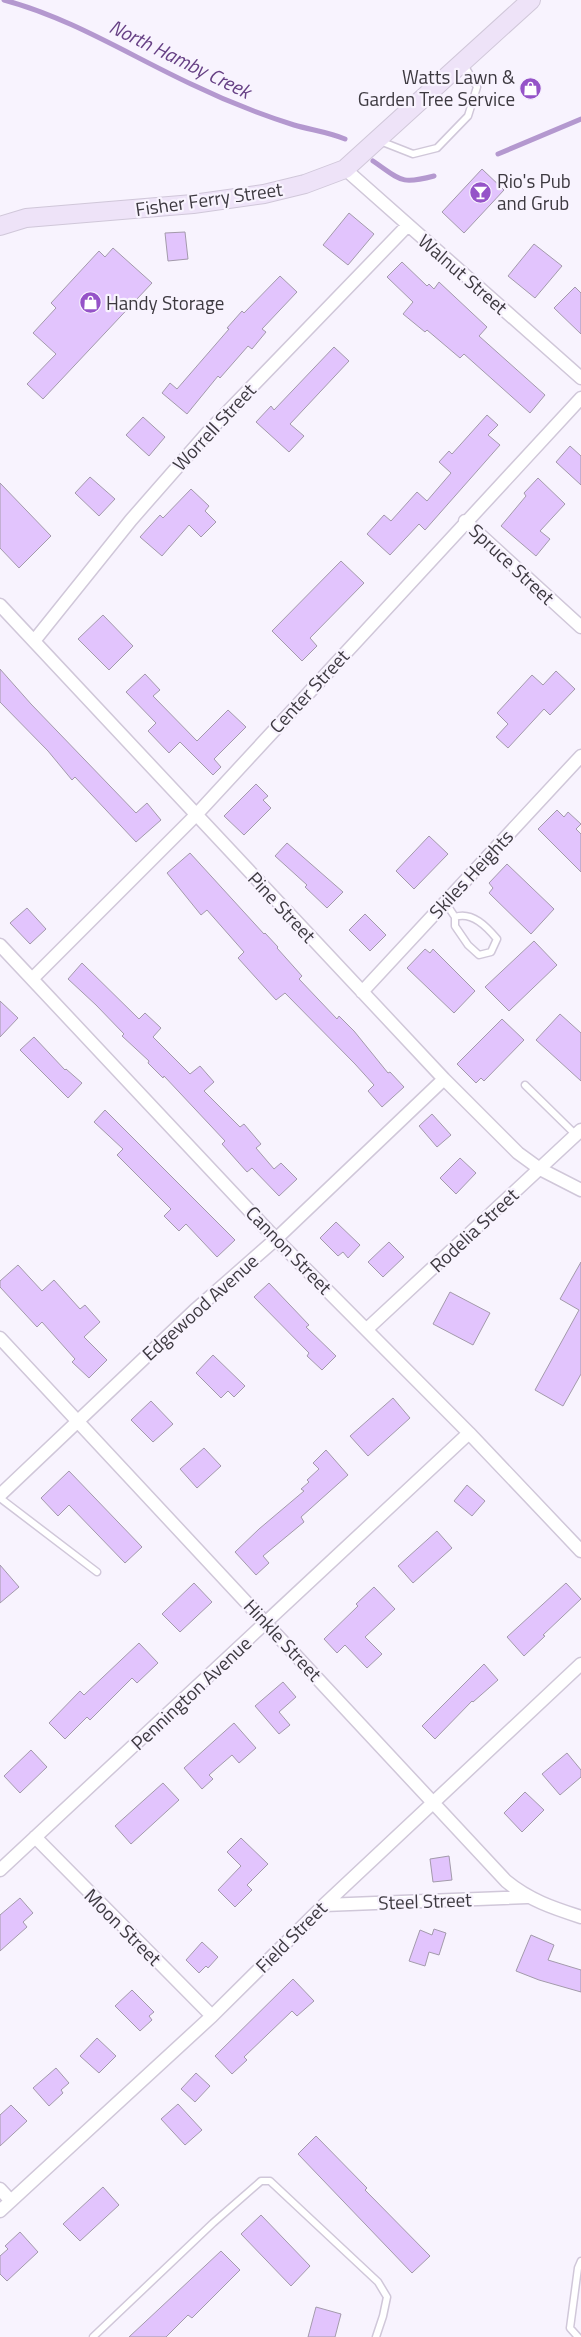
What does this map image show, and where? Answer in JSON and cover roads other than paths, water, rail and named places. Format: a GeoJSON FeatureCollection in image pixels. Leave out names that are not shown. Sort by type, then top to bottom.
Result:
{"type":"FeatureCollection","features":[{"type":"Feature","properties":{"kind":"street","name":"Fisher Ferry Street"},"geometry":{"type":"LineString","coordinates":[[0,226],[26,218],[193,204],[264,194],[304,184],[345,169],[531,0]]}},
{"type":"Feature","properties":{"kind":"street","name":"Walnut Street"},"geometry":{"type":"LineString","coordinates":[[345,169],[581,378]]}},
{"type":"Feature","properties":{"kind":"street","name":"Worrell Street"},"geometry":{"type":"LineString","coordinates":[[34,641],[131,520],[209,431],[408,225]]}},
{"type":"Feature","properties":{"kind":"street","name":"Center Street"},"geometry":{"type":"LineString","coordinates":[[32,979],[196,815],[465,521],[581,398]]}},
{"type":"Feature","properties":{"kind":"street","name":"Spruce Street"},"geometry":{"type":"LineString","coordinates":[[465,521],[581,627]]}},
{"type":"Feature","properties":{"kind":"street","name":"Pine Street"},"geometry":{"type":"LineString","coordinates":[[0,604],[444,1079],[518,1153],[540,1169],[581,1190]]}},
{"type":"Feature","properties":{"kind":"street","name":"Skiles Heights"},"geometry":{"type":"LineString","coordinates":[[362,992],[579,762]]}},
{"type":"Feature","properties":{"kind":"street","name":"Cannon Street"},"geometry":{"type":"LineString","coordinates":[[0,945],[276,1239],[468,1433],[581,1551]]}},
{"type":"Feature","properties":{"kind":"street","name":"Edgewood Avenue"},"geometry":{"type":"LineString","coordinates":[[0,1496],[194,1311],[276,1239],[444,1079]]}},
{"type":"Feature","properties":{"kind":"street","name":"Rodelia Street"},"geometry":{"type":"LineString","coordinates":[[367,1330],[579,1133]]}},
{"type":"Feature","properties":{"kind":"street","name":"Hinkle Street"},"geometry":{"type":"LineString","coordinates":[[0,1338],[76,1422],[267,1622],[506,1881],[527,1897],[545,1906],[581,1917]]}},
{"type":"Feature","properties":{"kind":"street","name":"Pennington Avenue"},"geometry":{"type":"LineString","coordinates":[[0,1870],[468,1433]]}},
{"type":"Feature","properties":{"kind":"street","name":"Field Street"},"geometry":{"type":"LineString","coordinates":[[0,2211],[212,2016],[324,1905],[581,1664]]}},
{"type":"Feature","properties":{"kind":"street","name":"Moon Street"},"geometry":{"type":"LineString","coordinates":[[35,1837],[212,2016]]}},
{"type":"Feature","properties":{"kind":"street","name":"Steel Street"},"geometry":{"type":"LineString","coordinates":[[324,1905],[527,1897]]}},
{"type":"Feature","properties":{"kind":"street"},"geometry":{"type":"LineString","coordinates":[[0,2189],[11,2200]]}},
{"type":"Feature","properties":{"kind":"lane"},"geometry":{"type":"LineString","coordinates":[[377,140],[414,154],[437,148],[468,116],[477,87],[463,62]]}},
{"type":"Feature","properties":{"kind":"lane"},"geometry":{"type":"LineString","coordinates":[[446,902],[455,916],[456,926],[468,945],[479,955],[491,952],[497,939],[488,928],[462,914],[455,916]]}},
{"type":"Feature","properties":{"kind":"lane"},"geometry":{"type":"LineString","coordinates":[[525,1085],[579,1133]]}},
{"type":"Feature","properties":{"kind":"lane"},"geometry":{"type":"LineString","coordinates":[[0,1496],[97,1572]]}},
{"type":"Feature","properties":{"kind":"lane"},"geometry":{"type":"LineString","coordinates":[[93,2337],[220,2217],[261,2181],[270,2181],[378,2282],[387,2297],[384,2316],[376,2337]]}},
{"type":"Feature","properties":{"kind":"lane"},"geometry":{"type":"LineString","coordinates":[[578,2337],[570,2328],[578,2268],[581,2261]]}},
{"type":"Feature","properties":{"kind":"waterway","name":"North Hamby Creek"},"geometry":{"type":"LineString","coordinates":[[4,0],[76,27],[216,96],[294,125],[345,139]]}},
{"type":"Feature","properties":{"kind":"waterway","name":"North Hamby Creek"},"geometry":{"type":"LineString","coordinates":[[498,154],[581,119]]}},
{"type":"Feature","properties":{"kind":"waterway","name":"North Hamby Creek"},"geometry":{"type":"LineString","coordinates":[[373,161],[401,179],[414,180],[434,176]]}},
{"type":"Feature","properties":{"kind":"place","name":"Watts Lawn & Garden Tree Service"},"geometry":{"type":"Point","coordinates":[531,88]}},
{"type":"Feature","properties":{"kind":"place","name":"Rio's Pub and Grub"},"geometry":{"type":"Point","coordinates":[481,192]}},
{"type":"Feature","properties":{"kind":"place","name":"Handy Storage"},"geometry":{"type":"Point","coordinates":[90,303]}}]}
